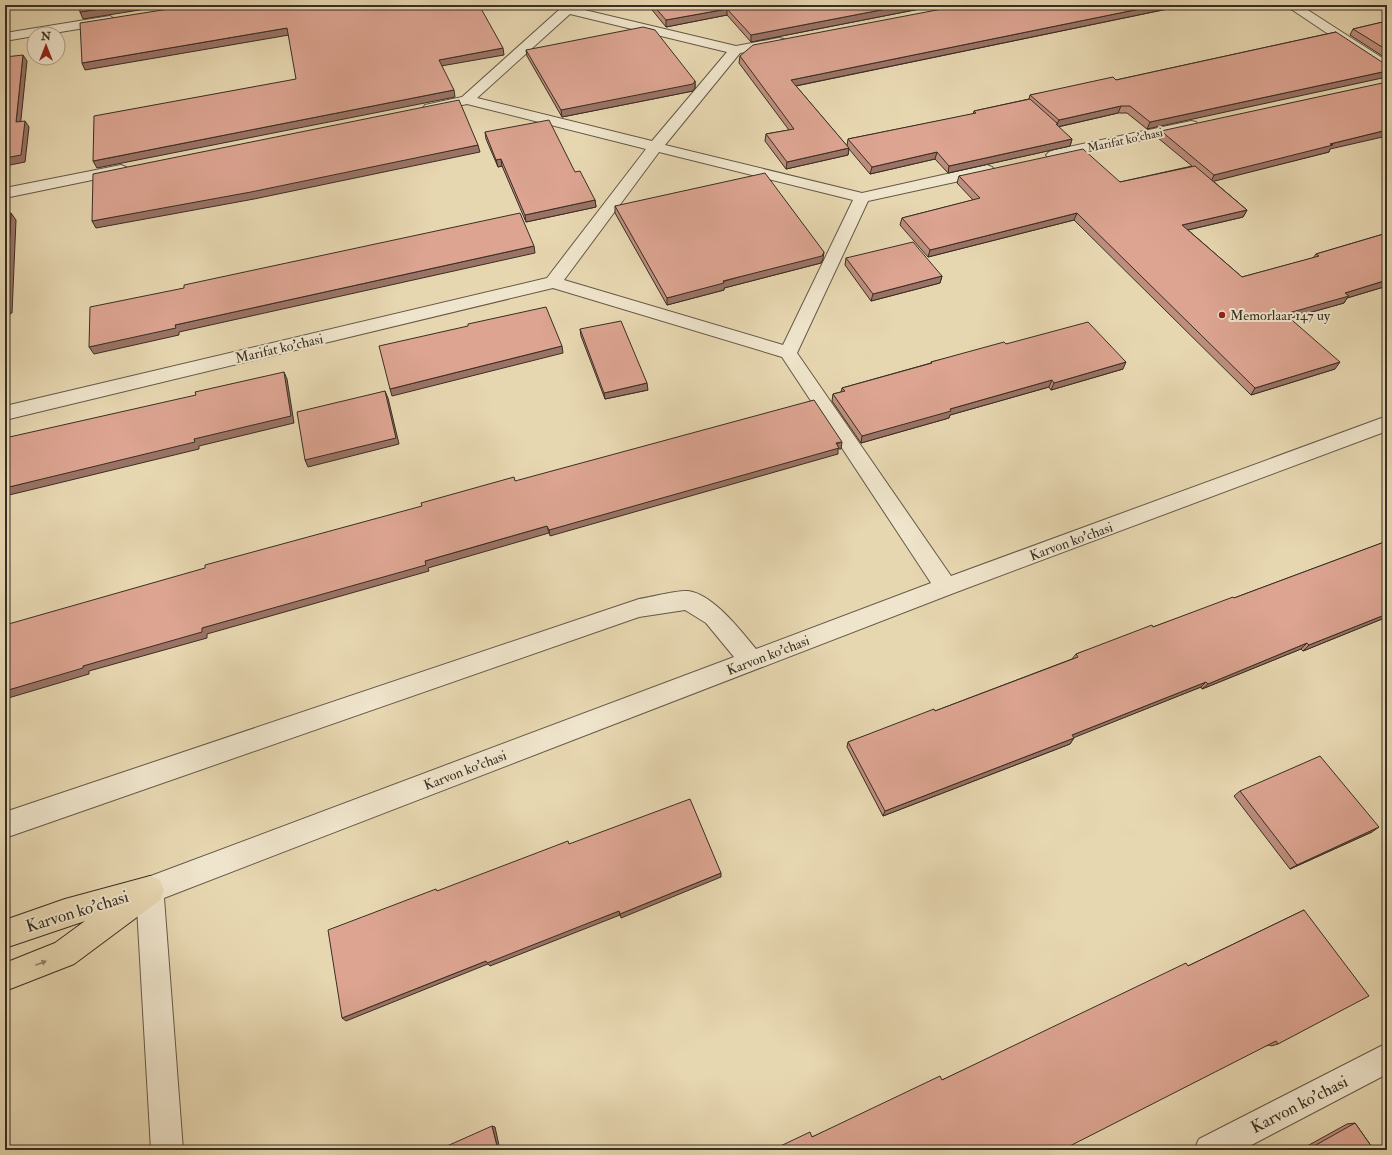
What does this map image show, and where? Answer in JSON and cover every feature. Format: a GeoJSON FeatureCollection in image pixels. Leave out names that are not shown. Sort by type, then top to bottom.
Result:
{"type":"FeatureCollection","features":[{"type":"Feature","properties":{"kind":"main road","name":"Karvon ko'chasi"},"geometry":{"type":"LineString","coordinates":[[5,934],[65,913],[150,890]]}},
{"type":"Feature","properties":{"kind":"main road","name":"Karvon ko'chasi"},"geometry":{"type":"LineString","coordinates":[[5,976],[64,954],[150,890]]}},
{"type":"Feature","properties":{"kind":"street"},"geometry":{"type":"LineString","coordinates":[[1291,5],[1387,67]]}},
{"type":"Feature","properties":{"kind":"street"},"geometry":{"type":"LineString","coordinates":[[467,100],[566,7],[736,50],[790,40]]}},
{"type":"Feature","properties":{"kind":"street"},"geometry":{"type":"LineString","coordinates":[[5,37],[119,18]]}},
{"type":"Feature","properties":{"kind":"street"},"geometry":{"type":"LineString","coordinates":[[736,50],[656,146],[553,282],[788,353],[946,587]]}},
{"type":"Feature","properties":{"kind":"street"},"geometry":{"type":"LineString","coordinates":[[413,111],[467,100],[862,198],[1001,167]]}},
{"type":"Feature","properties":{"kind":"street","name":"Marifat ko'chasi"},"geometry":{"type":"LineString","coordinates":[[1040,158],[1202,123]]}},
{"type":"Feature","properties":{"kind":"street"},"geometry":{"type":"LineString","coordinates":[[5,193],[138,166]]}},
{"type":"Feature","properties":{"kind":"street"},"geometry":{"type":"LineString","coordinates":[[788,353],[862,198]]}},
{"type":"Feature","properties":{"kind":"street","name":"Marifat ko'chasi"},"geometry":{"type":"LineString","coordinates":[[5,413],[553,282]]}},
{"type":"Feature","properties":{"kind":"street","name":"Karvon ko'chasi"},"geometry":{"type":"LineString","coordinates":[[150,890],[946,587],[1387,423]]}},
{"type":"Feature","properties":{"kind":"street"},"geometry":{"type":"LineString","coordinates":[[5,825],[639,608],[688,600],[714,616],[752,661]]}},
{"type":"Feature","properties":{"kind":"street"},"geometry":{"type":"LineString","coordinates":[[150,890],[167,1150]]}},
{"type":"Feature","properties":{"kind":"street","name":"Karvon ko'chasi"},"geometry":{"type":"LineString","coordinates":[[1210,1150],[1387,1058]]}},
{"type":"Feature","properties":{"kind":"building"},"geometry":{"type":"Polygon","coordinates":[[[79,5],[126,5],[80,12],[79,5]]]}},
{"type":"Feature","properties":{"kind":"building"},"geometry":{"type":"Polygon","coordinates":[[[194,5],[479,5],[503,48],[439,60],[454,90],[93,161],[94,116],[296,79],[287,28],[82,63],[80,23],[194,5]]]}},
{"type":"Feature","properties":{"kind":"building"},"geometry":{"type":"Polygon","coordinates":[[[653,5],[907,5],[751,35],[727,9],[666,20],[653,5]]]}},
{"type":"Feature","properties":{"kind":"building"},"geometry":{"type":"Polygon","coordinates":[[[963,5],[1159,5],[791,80],[849,148],[787,162],[766,134],[794,129],[740,56],[753,45],[963,5]]]}},
{"type":"Feature","properties":{"kind":"building"},"geometry":{"type":"Polygon","coordinates":[[[1387,21],[1387,50],[1353,29],[1387,21]]]}},
{"type":"Feature","properties":{"kind":"building"},"geometry":{"type":"Polygon","coordinates":[[[643,27],[655,30],[695,81],[693,84],[561,110],[526,50],[643,27]]]}},
{"type":"Feature","properties":{"kind":"building"},"geometry":{"type":"Polygon","coordinates":[[[1336,32],[1387,65],[1387,71],[1150,122],[1130,106],[1121,106],[1059,120],[1030,95],[1113,77],[1116,80],[1336,32]]]}},
{"type":"Feature","properties":{"kind":"building"},"geometry":{"type":"Polygon","coordinates":[[[23,55],[16,122],[25,121],[21,155],[5,158],[5,57],[23,55]]]}},
{"type":"Feature","properties":{"kind":"building"},"geometry":{"type":"Polygon","coordinates":[[[1387,82],[1387,130],[1214,175],[1161,131],[1387,82]]]}},
{"type":"Feature","properties":{"kind":"building"},"geometry":{"type":"Polygon","coordinates":[[[1030,99],[1058,124],[1056,124],[1072,139],[949,166],[937,152],[872,167],[848,139],[976,113],[974,111],[1030,99]]]}},
{"type":"Feature","properties":{"kind":"building"},"geometry":{"type":"Polygon","coordinates":[[[459,100],[478,145],[251,192],[92,221],[93,174],[459,100]]]}},
{"type":"Feature","properties":{"kind":"building"},"geometry":{"type":"Polygon","coordinates":[[[549,120],[575,172],[580,171],[595,200],[525,215],[501,159],[496,160],[485,132],[549,120]]]}},
{"type":"Feature","properties":{"kind":"building"},"geometry":{"type":"Polygon","coordinates":[[[1083,149],[1120,182],[1195,166],[1247,210],[1182,225],[1242,277],[1319,256],[1316,254],[1387,233],[1387,280],[1345,293],[1349,296],[1285,314],[1340,362],[1255,388],[1077,213],[930,250],[902,218],[980,198],[959,176],[1083,149]]]}},
{"type":"Feature","properties":{"kind":"building"},"geometry":{"type":"Polygon","coordinates":[[[765,173],[824,252],[822,256],[723,281],[724,283],[667,298],[615,206],[765,173]]]}},
{"type":"Feature","properties":{"kind":"building"},"geometry":{"type":"Polygon","coordinates":[[[11,213],[6,306],[5,307],[5,214],[11,213]]]}},
{"type":"Feature","properties":{"kind":"building"},"geometry":{"type":"Polygon","coordinates":[[[520,213],[534,246],[175,325],[176,328],[89,347],[90,307],[184,288],[184,285],[520,213]]]}},
{"type":"Feature","properties":{"kind":"building"},"geometry":{"type":"Polygon","coordinates":[[[913,242],[942,276],[873,294],[846,258],[913,242]]]}},
{"type":"Feature","properties":{"kind":"building"},"geometry":{"type":"Polygon","coordinates":[[[546,307],[562,346],[390,389],[379,346],[546,307]]]}},
{"type":"Feature","properties":{"kind":"building"},"geometry":{"type":"Polygon","coordinates":[[[621,321],[647,383],[604,393],[580,329],[621,321]]]}},
{"type":"Feature","properties":{"kind":"building"},"geometry":{"type":"Polygon","coordinates":[[[1088,322],[1126,362],[1054,383],[1052,380],[862,436],[833,394],[845,391],[842,388],[932,363],[931,362],[1004,342],[1006,344],[1088,322]]]}},
{"type":"Feature","properties":{"kind":"building"},"geometry":{"type":"Polygon","coordinates":[[[284,372],[291,416],[194,439],[195,442],[5,488],[5,438],[196,395],[195,392],[284,372]]]}},
{"type":"Feature","properties":{"kind":"building"},"geometry":{"type":"Polygon","coordinates":[[[385,391],[396,438],[305,460],[297,412],[385,391]]]}},
{"type":"Feature","properties":{"kind":"building"},"geometry":{"type":"Polygon","coordinates":[[[814,400],[842,442],[836,443],[839,448],[549,530],[547,526],[425,561],[426,565],[202,628],[202,632],[83,666],[83,668],[5,691],[5,625],[205,568],[205,565],[422,506],[421,503],[514,477],[515,481],[814,400]]]}},
{"type":"Feature","properties":{"kind":"building"},"geometry":{"type":"Polygon","coordinates":[[[1387,541],[1387,614],[1309,645],[1307,643],[1208,684],[1206,682],[1072,735],[1074,738],[885,811],[848,742],[1078,657],[1076,654],[1152,625],[1153,627],[1387,541]]]}},
{"type":"Feature","properties":{"kind":"building"},"geometry":{"type":"Polygon","coordinates":[[[1320,756],[1379,827],[1297,865],[1240,791],[1320,756]]]}},
{"type":"Feature","properties":{"kind":"building"},"geometry":{"type":"Polygon","coordinates":[[[690,799],[721,873],[620,914],[619,911],[487,963],[486,961],[342,1018],[328,930],[436,889],[437,891],[568,841],[569,844],[690,799]]]}},
{"type":"Feature","properties":{"kind":"building"},"geometry":{"type":"Polygon","coordinates":[[[1304,910],[1369,996],[1278,1044],[1276,1041],[1062,1150],[772,1150],[810,1132],[812,1137],[940,1076],[942,1080],[1186,963],[1188,966],[1304,910]]]}},
{"type":"Feature","properties":{"kind":"building"},"geometry":{"type":"Polygon","coordinates":[[[1355,1123],[1374,1150],[1307,1150],[1355,1123]]]}},
{"type":"Feature","properties":{"kind":"building"},"geometry":{"type":"Polygon","coordinates":[[[492,1126],[498,1150],[438,1150],[492,1126]]]}},
{"type":"Feature","properties":{"kind":"place","name":"Memorlaar 147 uy"},"geometry":{"type":"Point","coordinates":[1222,315]}}]}
